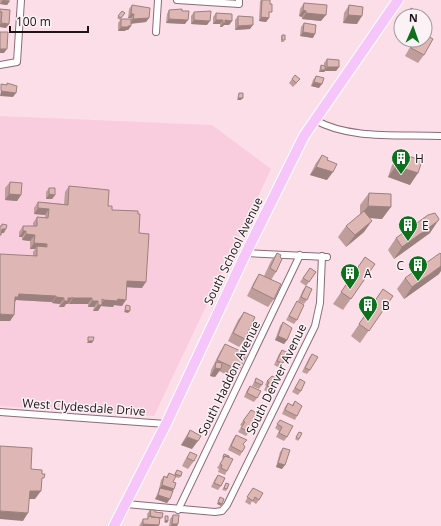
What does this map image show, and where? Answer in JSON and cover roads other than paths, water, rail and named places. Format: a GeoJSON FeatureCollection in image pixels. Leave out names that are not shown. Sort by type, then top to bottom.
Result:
{"type":"FeatureCollection","features":[{"type":"Feature","properties":{"kind":"main road","name":"South School Avenue"},"geometry":{"type":"LineString","coordinates":[[114,526],[166,424],[246,253],[304,136],[398,0]]}},
{"type":"Feature","properties":{"kind":"street"},"geometry":{"type":"LineString","coordinates":[[0,65],[17,62],[21,0]]}},
{"type":"Feature","properties":{"kind":"street"},"geometry":{"type":"LineString","coordinates":[[156,32],[158,0]]}},
{"type":"Feature","properties":{"kind":"street"},"geometry":{"type":"LineString","coordinates":[[177,0],[239,2]]}},
{"type":"Feature","properties":{"kind":"street"},"geometry":{"type":"LineString","coordinates":[[315,120],[325,126],[349,132],[441,136]]}},
{"type":"Feature","properties":{"kind":"street"},"geometry":{"type":"LineString","coordinates":[[246,253],[300,256]]}},
{"type":"Feature","properties":{"kind":"street","name":"South Denver Avenue"},"geometry":{"type":"LineString","coordinates":[[178,510],[222,511],[315,326],[320,303],[325,256],[300,256]]}},
{"type":"Feature","properties":{"kind":"street","name":"South Haddon Avenue"},"geometry":{"type":"LineString","coordinates":[[178,510],[300,256]]}},
{"type":"Feature","properties":{"kind":"street","name":"West Clydesdale Drive"},"geometry":{"type":"LineString","coordinates":[[0,412],[166,424]]}},
{"type":"Feature","properties":{"kind":"street"},"geometry":{"type":"LineString","coordinates":[[126,504],[178,510]]}},
{"type":"Feature","properties":{"kind":"place","name":"H"},"geometry":{"type":"Point","coordinates":[401,175]}},
{"type":"Feature","properties":{"kind":"place","name":"E"},"geometry":{"type":"Point","coordinates":[408,242]}},
{"type":"Feature","properties":{"kind":"place","name":"C"},"geometry":{"type":"Point","coordinates":[418,282]}},
{"type":"Feature","properties":{"kind":"place","name":"A"},"geometry":{"type":"Point","coordinates":[350,290]}},
{"type":"Feature","properties":{"kind":"place","name":"B"},"geometry":{"type":"Point","coordinates":[368,322]}}]}
